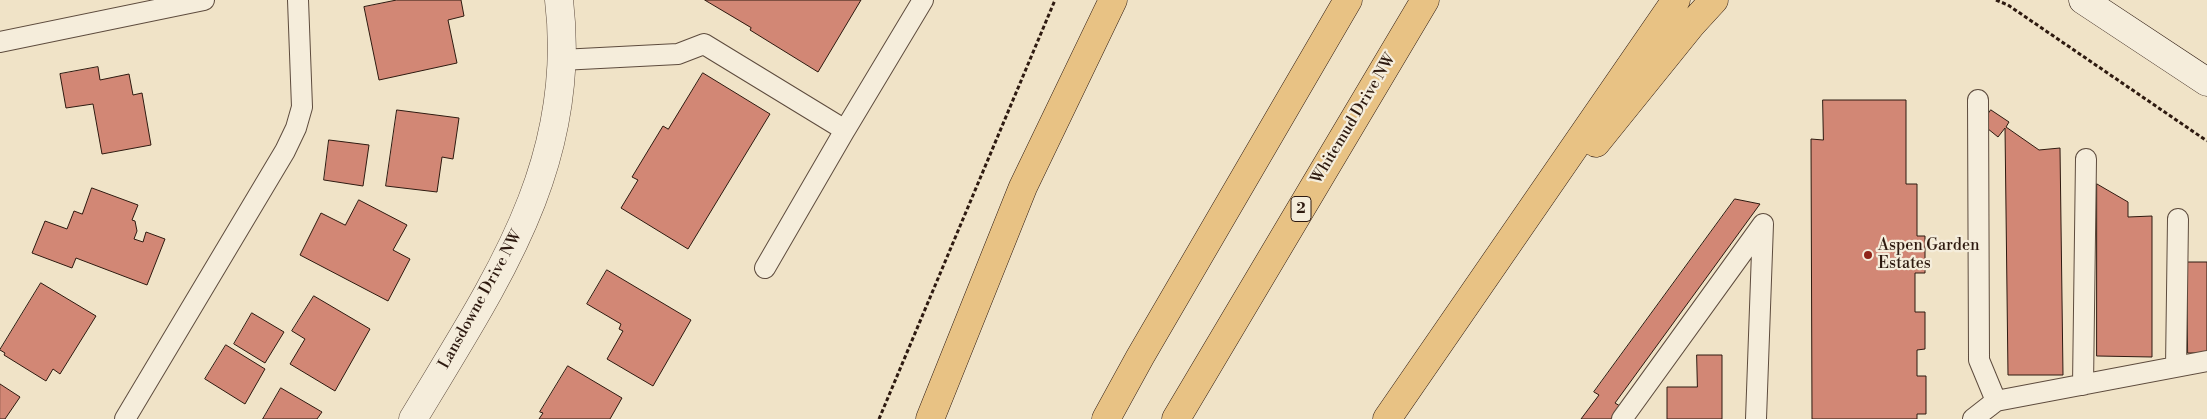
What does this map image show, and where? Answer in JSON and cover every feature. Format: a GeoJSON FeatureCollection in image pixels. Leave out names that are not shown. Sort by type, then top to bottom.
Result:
{"type":"FeatureCollection","features":[{"type":"Feature","properties":{"kind":"highway"},"geometry":{"type":"LineString","coordinates":[[930,419],[1023,187],[1113,0]]}},
{"type":"Feature","properties":{"kind":"highway"},"geometry":{"type":"LineString","coordinates":[[1106,419],[1140,357],[1348,0]]}},
{"type":"Feature","properties":{"kind":"highway","name":"Whitemud Drive NW"},"geometry":{"type":"LineString","coordinates":[[1176,419],[1425,0]]}},
{"type":"Feature","properties":{"kind":"highway"},"geometry":{"type":"LineString","coordinates":[[1387,419],[1676,0]]}},
{"type":"Feature","properties":{"kind":"highway"},"geometry":{"type":"LineString","coordinates":[[1492,266],[1615,120],[1692,24],[1714,0]]}},
{"type":"Feature","properties":{"kind":"street","name":"Lansdowne Drive NW"},"geometry":{"type":"LineString","coordinates":[[413,419],[494,284],[531,205],[546,162],[558,104],[562,30],[558,0]]}},
{"type":"Feature","properties":{"kind":"street"},"geometry":{"type":"LineString","coordinates":[[2083,0],[2207,82]]}},
{"type":"Feature","properties":{"kind":"lane"},"geometry":{"type":"LineString","coordinates":[[0,42],[204,0]]}},
{"type":"Feature","properties":{"kind":"lane"},"geometry":{"type":"LineString","coordinates":[[124,419],[285,152],[296,128],[302,107],[298,0]]}},
{"type":"Feature","properties":{"kind":"lane"},"geometry":{"type":"LineString","coordinates":[[765,268],[923,0]]}},
{"type":"Feature","properties":{"kind":"lane"},"geometry":{"type":"LineString","coordinates":[[561,60],[678,54],[704,44],[845,130]]}},
{"type":"Feature","properties":{"kind":"lane"},"geometry":{"type":"LineString","coordinates":[[1978,100],[1980,360],[1996,401]]}},
{"type":"Feature","properties":{"kind":"lane"},"geometry":{"type":"LineString","coordinates":[[2083,385],[2086,159]]}},
{"type":"Feature","properties":{"kind":"lane"},"geometry":{"type":"LineString","coordinates":[[2176,367],[2178,219]]}},
{"type":"Feature","properties":{"kind":"lane"},"geometry":{"type":"LineString","coordinates":[[1622,419],[1763,224],[1756,419]]}},
{"type":"Feature","properties":{"kind":"lane"},"geometry":{"type":"LineString","coordinates":[[1973,419],[1996,401],[2207,361]]}},
{"type":"Feature","properties":{"kind":"path"},"geometry":{"type":"LineString","coordinates":[[879,419],[1055,0]]}},
{"type":"Feature","properties":{"kind":"path"},"geometry":{"type":"LineString","coordinates":[[1996,0],[2008,5],[2207,141]]}},
{"type":"Feature","properties":{"kind":"building"},"geometry":{"type":"Polygon","coordinates":[[[397,0],[461,0],[464,16],[448,20],[457,63],[379,80],[364,7],[397,0]]]}},
{"type":"Feature","properties":{"kind":"building"},"geometry":{"type":"Polygon","coordinates":[[[705,0],[861,0],[818,72],[705,0]]]}},
{"type":"Feature","properties":{"kind":"building"},"geometry":{"type":"Polygon","coordinates":[[[98,67],[100,80],[129,74],[133,95],[142,93],[151,145],[102,154],[93,104],[66,108],[60,74],[98,67]]]}},
{"type":"Feature","properties":{"kind":"building"},"geometry":{"type":"Polygon","coordinates":[[[703,73],[770,114],[688,249],[621,208],[638,180],[632,177],[663,126],[668,129],[703,73]]]}},
{"type":"Feature","properties":{"kind":"building","name":"Aspen Garden Estates"},"geometry":{"type":"Polygon","coordinates":[[[1823,100],[1906,100],[1906,184],[1917,184],[1917,236],[1925,236],[1925,273],[1915,273],[1915,312],[1925,312],[1925,349],[1917,350],[1917,376],[1926,376],[1926,414],[1917,414],[1917,419],[1812,419],[1811,139],[1823,140],[1823,100]]]}},
{"type":"Feature","properties":{"kind":"building"},"geometry":{"type":"Polygon","coordinates":[[[397,110],[459,118],[453,159],[442,157],[437,192],[386,186],[397,110]]]}},
{"type":"Feature","properties":{"kind":"building"},"geometry":{"type":"Polygon","coordinates":[[[1991,110],[2009,122],[2006,127],[2039,150],[2060,148],[2063,375],[2008,375],[2005,128],[1998,137],[1982,124],[1991,110]]]}},
{"type":"Feature","properties":{"kind":"building"},"geometry":{"type":"Polygon","coordinates":[[[329,140],[369,145],[363,186],[324,180],[329,140]]]}},
{"type":"Feature","properties":{"kind":"building"},"geometry":{"type":"Polygon","coordinates":[[[2097,184],[2128,202],[2128,217],[2152,216],[2152,357],[2097,356],[2097,184]]]}},
{"type":"Feature","properties":{"kind":"building"},"geometry":{"type":"Polygon","coordinates":[[[92,188],[138,205],[132,220],[135,221],[137,231],[134,239],[143,242],[146,232],[165,239],[147,285],[76,258],[72,268],[32,253],[45,221],[67,229],[74,211],[82,214],[92,188]]]}},
{"type":"Feature","properties":{"kind":"building"},"geometry":{"type":"Polygon","coordinates":[[[1735,199],[1760,204],[1615,403],[1620,406],[1611,419],[1581,419],[1599,395],[1594,392],[1735,199]]]}},
{"type":"Feature","properties":{"kind":"building"},"geometry":{"type":"Polygon","coordinates":[[[359,200],[407,225],[393,250],[410,259],[388,301],[300,255],[321,213],[345,225],[359,200]]]}},
{"type":"Feature","properties":{"kind":"building"},"geometry":{"type":"Polygon","coordinates":[[[2187,262],[2207,262],[2207,353],[2188,353],[2187,262]]]}},
{"type":"Feature","properties":{"kind":"building"},"geometry":{"type":"Polygon","coordinates":[[[607,270],[691,320],[653,386],[607,359],[623,331],[619,329],[621,324],[587,304],[607,270]]]}},
{"type":"Feature","properties":{"kind":"building"},"geometry":{"type":"Polygon","coordinates":[[[41,283],[96,316],[60,374],[53,369],[46,381],[4,355],[5,353],[0,350],[41,283]]]}},
{"type":"Feature","properties":{"kind":"building"},"geometry":{"type":"Polygon","coordinates":[[[314,296],[370,329],[335,391],[290,364],[305,339],[292,331],[314,296]]]}},
{"type":"Feature","properties":{"kind":"building"},"geometry":{"type":"Polygon","coordinates":[[[252,313],[284,332],[265,363],[234,344],[252,313]]]}},
{"type":"Feature","properties":{"kind":"building"},"geometry":{"type":"Polygon","coordinates":[[[226,345],[265,369],[245,404],[205,379],[226,345]]]}},
{"type":"Feature","properties":{"kind":"building"},"geometry":{"type":"Polygon","coordinates":[[[1697,355],[1722,355],[1722,419],[1667,419],[1667,387],[1697,387],[1697,355]]]}},
{"type":"Feature","properties":{"kind":"building"},"geometry":{"type":"Polygon","coordinates":[[[568,366],[622,398],[610,419],[539,419],[543,413],[540,412],[568,366]]]}},
{"type":"Feature","properties":{"kind":"building"},"geometry":{"type":"Polygon","coordinates":[[[0,384],[20,397],[5,419],[0,419],[0,384]]]}},
{"type":"Feature","properties":{"kind":"building"},"geometry":{"type":"Polygon","coordinates":[[[281,388],[322,412],[317,419],[263,419],[281,388]]]}},
{"type":"Feature","properties":{"kind":"place","name":"Aspen Garden Estates"},"geometry":{"type":"Point","coordinates":[1868,255]}}]}
